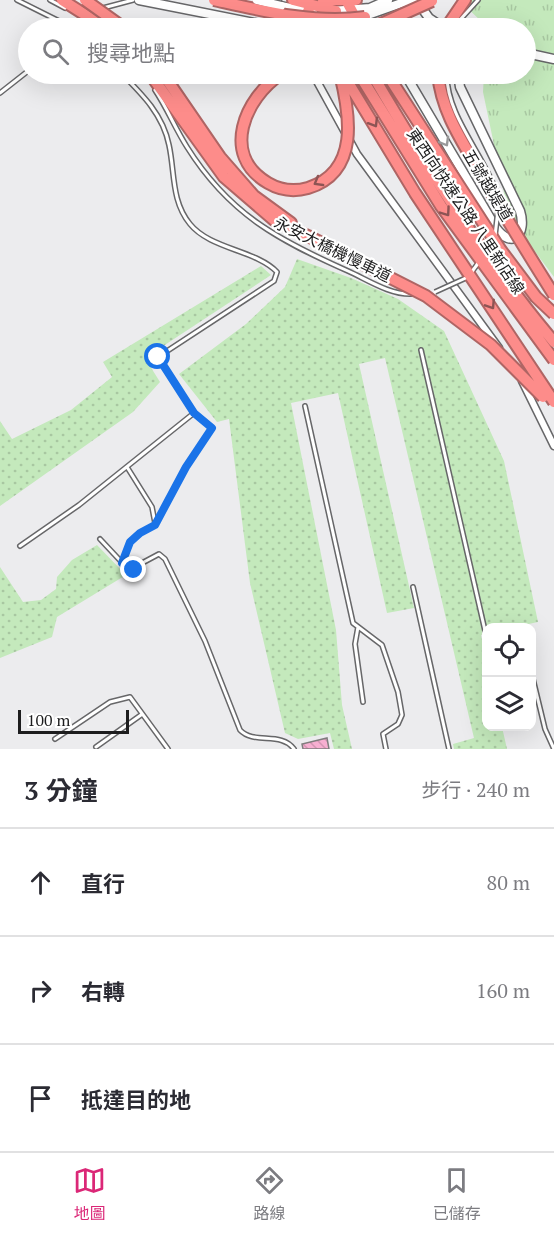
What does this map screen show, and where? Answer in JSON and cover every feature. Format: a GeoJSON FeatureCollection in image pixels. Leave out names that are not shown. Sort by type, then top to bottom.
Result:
{"type":"FeatureCollection","features":[{"type":"Feature","properties":{"kind":"highway"},"geometry":{"type":"LineString","coordinates":[[62,0],[86,17]]}},
{"type":"Feature","properties":{"kind":"highway"},"geometry":{"type":"LineString","coordinates":[[85,0],[110,18]]}},
{"type":"Feature","properties":{"kind":"highway"},"geometry":{"type":"LineString","coordinates":[[214,0],[308,18]]}},
{"type":"Feature","properties":{"kind":"highway"},"geometry":{"type":"LineString","coordinates":[[292,0],[336,11]]}},
{"type":"Feature","properties":{"kind":"highway"},"geometry":{"type":"LineString","coordinates":[[302,0],[312,18]]}},
{"type":"Feature","properties":{"kind":"highway"},"geometry":{"type":"LineString","coordinates":[[329,18],[321,0],[357,0]]}},
{"type":"Feature","properties":{"kind":"highway"},"geometry":{"type":"LineString","coordinates":[[331,0],[341,18]]}},
{"type":"Feature","properties":{"kind":"highway"},"geometry":{"type":"LineString","coordinates":[[346,0],[359,18]]}},
{"type":"Feature","properties":{"kind":"highway"},"geometry":{"type":"LineString","coordinates":[[394,18],[434,0]]}},
{"type":"Feature","properties":{"kind":"highway"},"geometry":{"type":"LineString","coordinates":[[451,18],[465,0]]}},
{"type":"Feature","properties":{"kind":"highway"},"geometry":{"type":"LineString","coordinates":[[157,84],[224,177],[274,220],[426,296],[491,345],[554,407]]}},
{"type":"Feature","properties":{"kind":"highway"},"geometry":{"type":"LineString","coordinates":[[170,84],[220,157],[254,196],[308,236]]}},
{"type":"Feature","properties":{"kind":"highway"},"geometry":{"type":"LineString","coordinates":[[270,84],[257,95],[245,113],[242,146],[258,176],[284,189],[299,190],[317,185],[329,175],[345,153],[349,111],[343,84]]}},
{"type":"Feature","properties":{"kind":"highway"},"geometry":{"type":"LineString","coordinates":[[347,84],[415,193],[554,402]]}},
{"type":"Feature","properties":{"kind":"highway","name":"東西向快速公路 八里新店線"},"geometry":{"type":"LineString","coordinates":[[365,84],[441,206],[554,360]]}},
{"type":"Feature","properties":{"kind":"highway","name":"東西向快速公路 八里新店線"},"geometry":{"type":"LineString","coordinates":[[378,84],[450,198],[522,301],[554,342]]}},
{"type":"Feature","properties":{"kind":"highway"},"geometry":{"type":"LineString","coordinates":[[393,84],[500,249],[536,297],[554,314]]}},
{"type":"Feature","properties":{"kind":"highway"},"geometry":{"type":"LineString","coordinates":[[439,84],[442,103],[456,131],[513,231],[554,295]]}},
{"type":"Feature","properties":{"kind":"street"},"geometry":{"type":"LineString","coordinates":[[139,0],[230,18]]}},
{"type":"Feature","properties":{"kind":"street"},"geometry":{"type":"LineString","coordinates":[[257,0],[336,11],[370,8],[388,0]]}},
{"type":"Feature","properties":{"kind":"street"},"geometry":{"type":"LineString","coordinates":[[373,18],[410,0]]}},
{"type":"Feature","properties":{"kind":"street"},"geometry":{"type":"LineString","coordinates":[[416,0],[429,18]]}},
{"type":"Feature","properties":{"kind":"street"},"geometry":{"type":"LineString","coordinates":[[279,3],[338,18]]}},
{"type":"Feature","properties":{"kind":"street"},"geometry":{"type":"LineString","coordinates":[[279,3],[286,18]]}},
{"type":"Feature","properties":{"kind":"street"},"geometry":{"type":"LineString","coordinates":[[536,55],[554,59]]}},
{"type":"Feature","properties":{"kind":"street"},"geometry":{"type":"LineString","coordinates":[[318,84],[357,154],[525,385],[554,446]]}},
{"type":"Feature","properties":{"kind":"street","name":"五號越堤道"},"geometry":{"type":"LineString","coordinates":[[411,84],[496,228],[506,238],[513,239],[520,234],[523,227],[520,211],[460,84]]}},
{"type":"Feature","properties":{"kind":"lane"},"geometry":{"type":"LineString","coordinates":[[16,0],[53,18]]}},
{"type":"Feature","properties":{"kind":"lane"},"geometry":{"type":"LineString","coordinates":[[50,0],[86,17],[114,3],[133,0]]}},
{"type":"Feature","properties":{"kind":"lane"},"geometry":{"type":"LineString","coordinates":[[462,18],[478,0]]}},
{"type":"Feature","properties":{"kind":"lane"},"geometry":{"type":"LineString","coordinates":[[0,93],[18,79]]}},
{"type":"Feature","properties":{"kind":"lane"},"geometry":{"type":"LineString","coordinates":[[122,563],[130,542],[140,533],[155,525],[186,467],[212,428],[194,413],[158,357],[274,281],[277,272],[270,265],[231,249],[190,225],[177,200],[169,144],[159,117],[149,101],[132,84]]}},
{"type":"Feature","properties":{"kind":"lane","name":"永安大橋機慢車道"},"geometry":{"type":"LineString","coordinates":[[151,84],[204,172],[261,228],[300,250],[390,291],[405,294],[435,292],[468,277],[497,234],[499,197],[491,175],[450,103],[448,84]]}},
{"type":"Feature","properties":{"kind":"lane"},"geometry":{"type":"LineString","coordinates":[[421,350],[483,623]]}},
{"type":"Feature","properties":{"kind":"lane"},"geometry":{"type":"LineString","coordinates":[[305,406],[332,521],[346,600],[353,622],[382,645],[398,692],[402,715],[398,724],[383,734],[386,749]]}},
{"type":"Feature","properties":{"kind":"lane"},"geometry":{"type":"LineString","coordinates":[[20,546],[194,413]]}},
{"type":"Feature","properties":{"kind":"lane"},"geometry":{"type":"LineString","coordinates":[[127,466],[152,507],[155,525]]}},
{"type":"Feature","properties":{"kind":"lane"},"geometry":{"type":"LineString","coordinates":[[100,539],[129,570],[134,570],[159,554],[165,559],[205,641],[240,730],[248,736],[281,740],[294,749]]}},
{"type":"Feature","properties":{"kind":"lane"},"geometry":{"type":"LineString","coordinates":[[413,587],[449,749]]}},
{"type":"Feature","properties":{"kind":"lane"},"geometry":{"type":"LineString","coordinates":[[358,627],[355,644],[363,702]]}},
{"type":"Feature","properties":{"kind":"lane"},"geometry":{"type":"LineString","coordinates":[[532,677],[545,729],[554,749]]}},
{"type":"Feature","properties":{"kind":"lane"},"geometry":{"type":"LineString","coordinates":[[55,739],[110,702],[130,697],[167,749]]}},
{"type":"Feature","properties":{"kind":"lane"},"geometry":{"type":"LineString","coordinates":[[96,747],[141,715]]}},
{"type":"Feature","properties":{"kind":"green space"},"geometry":{"type":"Polygon","coordinates":[[[459,0],[554,0],[554,277],[509,217],[483,92],[483,84],[536,84],[536,18],[478,18],[459,0]]]}},
{"type":"Feature","properties":{"kind":"green space"},"geometry":{"type":"Polygon","coordinates":[[[297,259],[351,278],[398,299],[444,331],[504,461],[538,622],[482,623],[482,731],[503,731],[507,749],[454,749],[453,744],[474,738],[385,358],[359,364],[414,608],[387,613],[338,393],[291,403],[336,630],[342,705],[352,749],[334,749],[330,733],[298,739],[285,733],[250,583],[229,419],[217,422],[179,374],[246,324],[285,287],[297,259]]]}},
{"type":"Feature","properties":{"kind":"green space"},"geometry":{"type":"Polygon","coordinates":[[[261,266],[271,275],[145,358],[160,382],[133,412],[0,506],[0,421],[12,439],[71,410],[112,377],[103,362],[261,266]]]}},
{"type":"Feature","properties":{"kind":"green space"},"geometry":{"type":"Polygon","coordinates":[[[97,545],[126,575],[57,617],[52,637],[0,658],[0,567],[23,602],[41,600],[56,589],[57,577],[72,560],[97,545]]]}},
{"type":"Feature","properties":{"kind":"building"},"geometry":{"type":"Polygon","coordinates":[[[327,738],[329,749],[303,749],[302,744],[327,738]]]}},
{"type":"Feature","properties":{"kind":"route"},"geometry":{"type":"LineString","coordinates":[[134,570],[129,570],[122,563],[130,542],[140,533],[155,525],[186,467],[212,428],[194,413],[158,357]]}}]}
